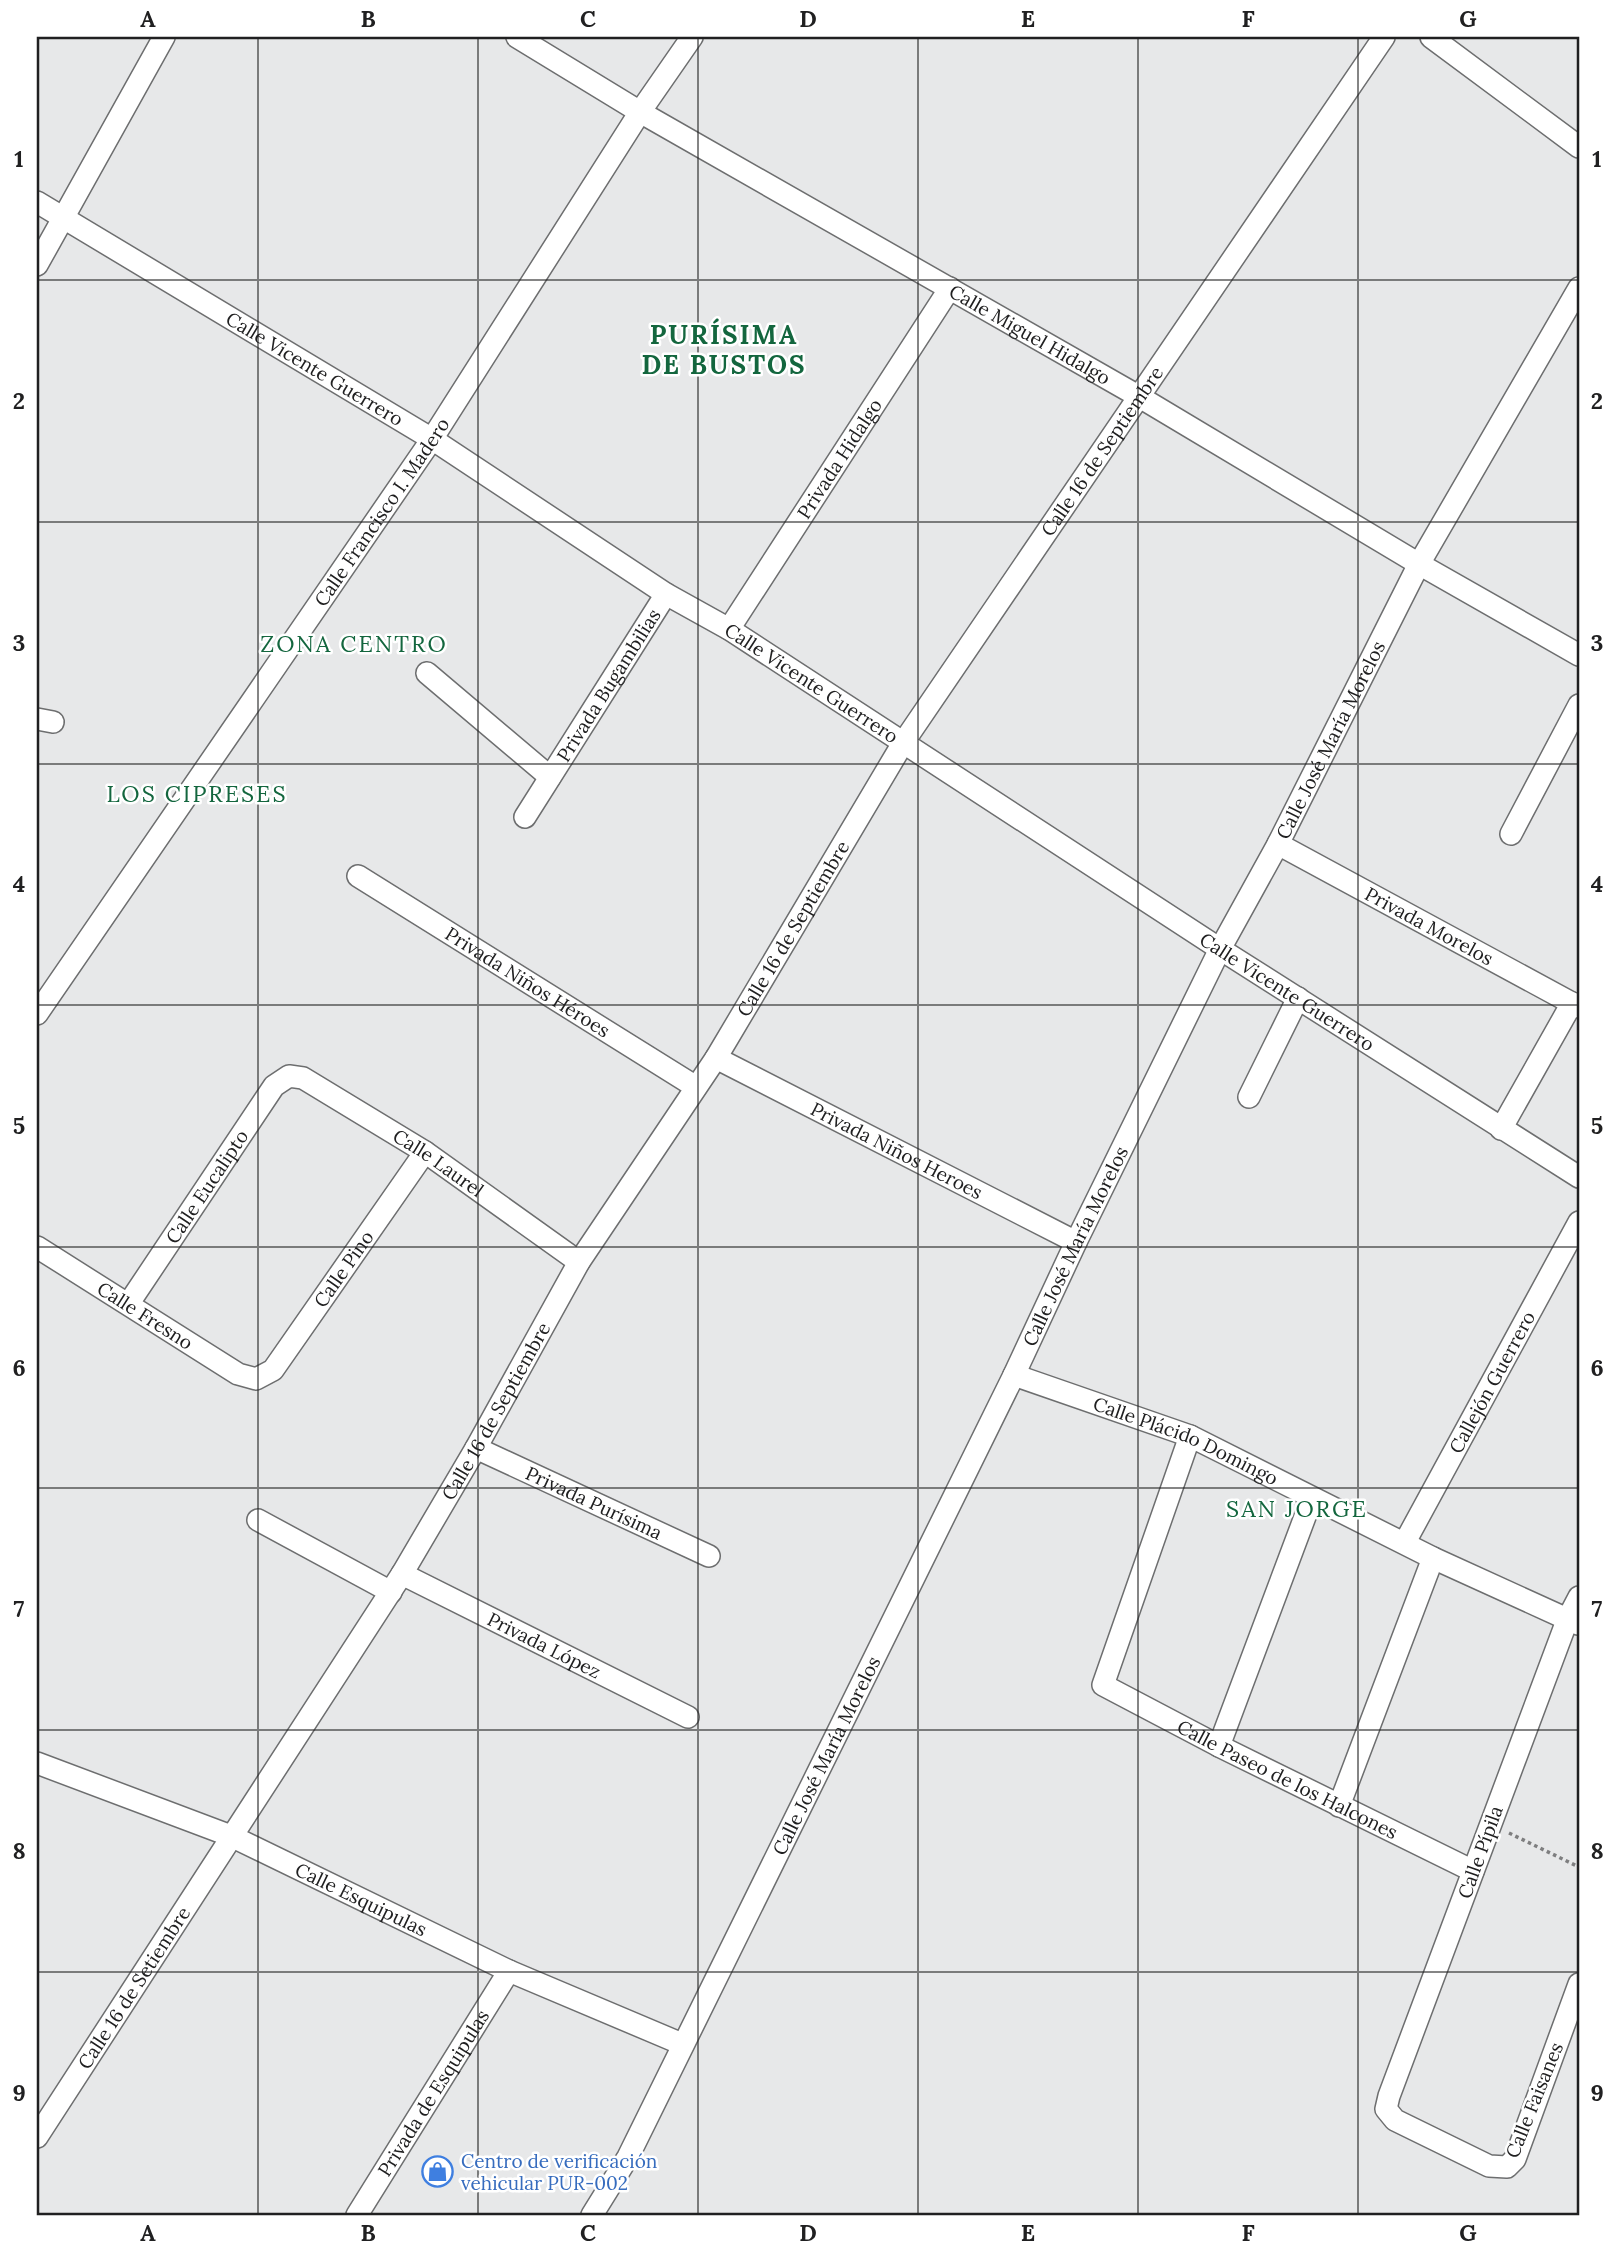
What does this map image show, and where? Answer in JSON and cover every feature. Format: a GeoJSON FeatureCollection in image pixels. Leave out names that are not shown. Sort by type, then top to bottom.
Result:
{"type":"FeatureCollection","features":[{"type":"Feature","properties":{"kind":"street"},"geometry":{"type":"LineString","coordinates":[[37,265],[164,37]]}},
{"type":"Feature","properties":{"kind":"street","name":"Calle Miguel Hidalgo"},"geometry":{"type":"LineString","coordinates":[[517,37],[640,112],[1138,396],[1419,564],[1579,655]]}},
{"type":"Feature","properties":{"kind":"street","name":"Calle Francisco I. Madero"},"geometry":{"type":"LineString","coordinates":[[37,1014],[432,439],[640,112],[692,37]]}},
{"type":"Feature","properties":{"kind":"street","name":"Calle 16 de Septiembre"},"geometry":{"type":"LineString","coordinates":[[231,1836],[396,1583],[476,1448],[579,1262],[716,1058],[904,743],[1384,37]]}},
{"type":"Feature","properties":{"kind":"street"},"geometry":{"type":"LineString","coordinates":[[1431,37],[1579,147]]}},
{"type":"Feature","properties":{"kind":"street","name":"Calle Vicente Guerrero"},"geometry":{"type":"LineString","coordinates":[[37,202],[432,439],[666,594],[729,629],[1220,949],[1579,1177]]}},
{"type":"Feature","properties":{"kind":"street","name":"Privada Hidalgo"},"geometry":{"type":"LineString","coordinates":[[729,629],[950,288]]}},
{"type":"Feature","properties":{"kind":"street","name":"Calle José María Morelos"},"geometry":{"type":"LineString","coordinates":[[592,2215],[628,2157],[1014,1375],[1220,949],[1278,844],[1419,564],[1579,288]]}},
{"type":"Feature","properties":{"kind":"street","name":"Privada Bugambilias"},"geometry":{"type":"LineString","coordinates":[[525,817],[666,594]]}},
{"type":"Feature","properties":{"kind":"street","name":"Privada Bugambilias"},"geometry":{"type":"LineString","coordinates":[[427,673],[550,777]]}},
{"type":"Feature","properties":{"kind":"street"},"geometry":{"type":"LineString","coordinates":[[1511,834],[1579,705]]}},
{"type":"Feature","properties":{"kind":"street","name":"Privada Morelos"},"geometry":{"type":"LineString","coordinates":[[1278,844],[1576,1005]]}},
{"type":"Feature","properties":{"kind":"street","name":"Privada Niños Héroes"},"geometry":{"type":"LineString","coordinates":[[358,876],[696,1087]]}},
{"type":"Feature","properties":{"kind":"street"},"geometry":{"type":"LineString","coordinates":[[1249,1097],[1298,998]]}},
{"type":"Feature","properties":{"kind":"street"},"geometry":{"type":"LineString","coordinates":[[1501,1129],[1576,1005]]}},
{"type":"Feature","properties":{"kind":"street","name":"Privada Niños Heroes"},"geometry":{"type":"LineString","coordinates":[[716,1058],[1076,1242]]}},
{"type":"Feature","properties":{"kind":"street","name":"Calle Laurel"},"geometry":{"type":"LineString","coordinates":[[289,1076],[303,1079],[425,1152],[579,1262]]}},
{"type":"Feature","properties":{"kind":"street","name":"Calle Eucalipto"},"geometry":{"type":"LineString","coordinates":[[129,1303],[274,1086],[289,1076]]}},
{"type":"Feature","properties":{"kind":"street","name":"Calle Pino"},"geometry":{"type":"LineString","coordinates":[[256,1379],[272,1370],[425,1152]]}},
{"type":"Feature","properties":{"kind":"street","name":"Callejón Guerrero"},"geometry":{"type":"LineString","coordinates":[[1405,1542],[1579,1222]]}},
{"type":"Feature","properties":{"kind":"street","name":"Calle Fresno"},"geometry":{"type":"LineString","coordinates":[[37,1247],[238,1374],[256,1379]]}},
{"type":"Feature","properties":{"kind":"street","name":"Calle Plácido Domingo"},"geometry":{"type":"LineString","coordinates":[[1014,1375],[1190,1436],[1433,1558],[1574,1621]]}},
{"type":"Feature","properties":{"kind":"street","name":"Calle Paseo de los Halcones"},"geometry":{"type":"LineString","coordinates":[[1190,1436],[1103,1685],[1219,1746],[1473,1871]]}},
{"type":"Feature","properties":{"kind":"street","name":"Privada Purísima"},"geometry":{"type":"LineString","coordinates":[[476,1448],[709,1556]]}},
{"type":"Feature","properties":{"kind":"street"},"geometry":{"type":"LineString","coordinates":[[1219,1746],[1312,1498]]}},
{"type":"Feature","properties":{"kind":"street","name":"Privada López"},"geometry":{"type":"LineString","coordinates":[[258,1520],[688,1717]]}},
{"type":"Feature","properties":{"kind":"street"},"geometry":{"type":"LineString","coordinates":[[1339,1805],[1433,1558]]}},
{"type":"Feature","properties":{"kind":"street","name":"Calle Pípila"},"geometry":{"type":"LineString","coordinates":[[1386,2109],[1388,2096],[1490,1823],[1574,1621],[1579,1597]]}},
{"type":"Feature","properties":{"kind":"street","name":"Calle Esquipulas"},"geometry":{"type":"LineString","coordinates":[[37,1763],[231,1836],[509,1971],[682,2044]]}},
{"type":"Feature","properties":{"kind":"street","name":"Calle 16 de Setiembre"},"geometry":{"type":"LineString","coordinates":[[37,2137],[231,1836]]}},
{"type":"Feature","properties":{"kind":"street","name":"Privada de Esquipulas"},"geometry":{"type":"LineString","coordinates":[[357,2215],[509,1971]]}},
{"type":"Feature","properties":{"kind":"street","name":"Calle Faisanes"},"geometry":{"type":"LineString","coordinates":[[1386,2109],[1395,2120],[1489,2166],[1507,2167],[1515,2159],[1579,1984]]}},
{"type":"Feature","properties":{"kind":"path"},"geometry":{"type":"LineString","coordinates":[[1490,1823],[1579,1867]]}},
{"type":"Feature","properties":{"kind":"place","name":"Centro de verificación vehicular PUR-002"},"geometry":{"type":"Point","coordinates":[438,2172]}},
{"type":"Feature","properties":{"kind":"district","name":"PURÍSIMA DE BUSTOS"},"geometry":{"type":"Point","coordinates":[724,350]}},
{"type":"Feature","properties":{"kind":"district","name":"ZONA CENTRO"},"geometry":{"type":"Point","coordinates":[354,644]}},
{"type":"Feature","properties":{"kind":"district","name":"LOS CIPRESES"},"geometry":{"type":"Point","coordinates":[197,794]}},
{"type":"Feature","properties":{"kind":"district","name":"SAN JORGE"},"geometry":{"type":"Point","coordinates":[1297,1509]}}]}
